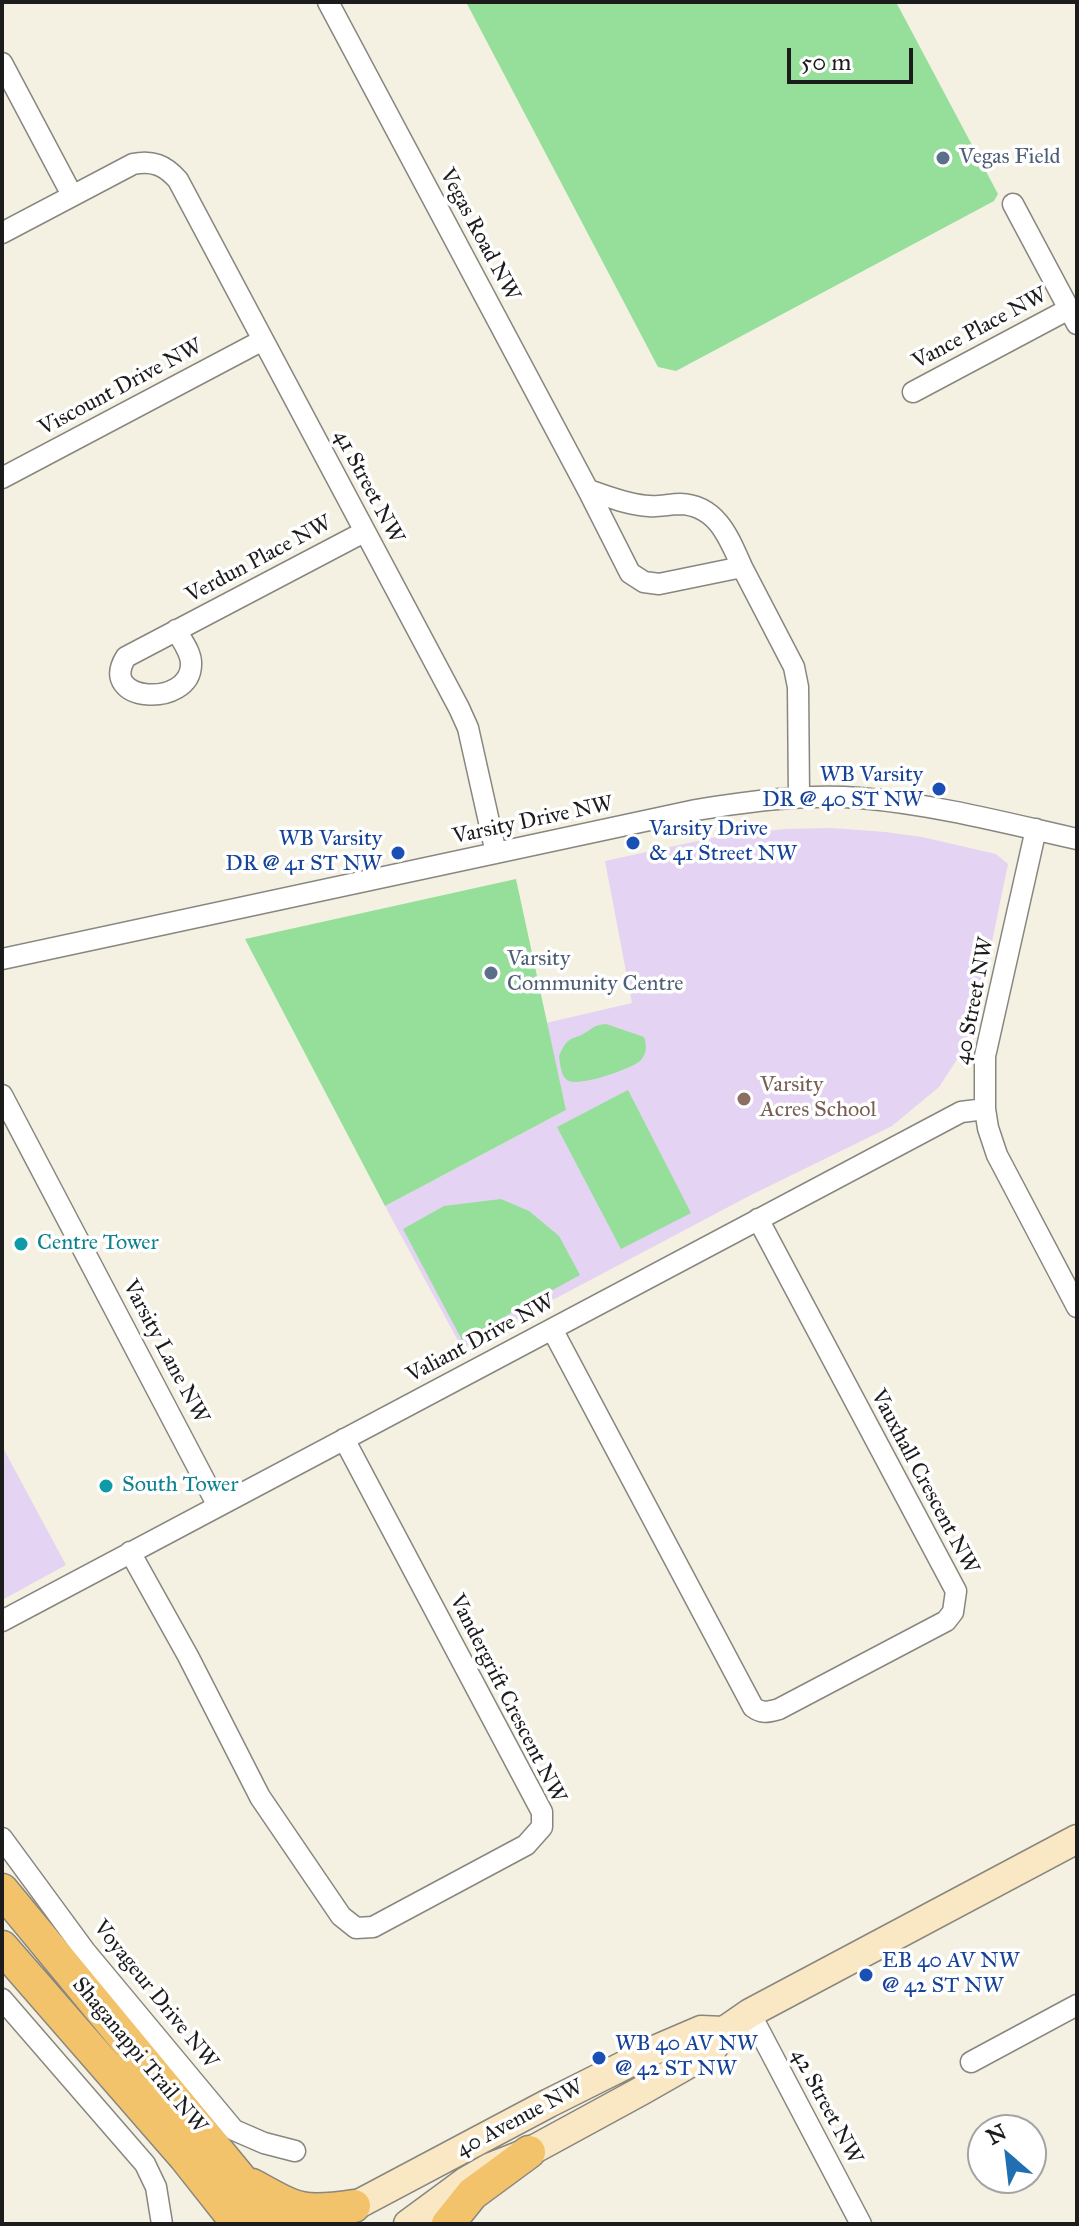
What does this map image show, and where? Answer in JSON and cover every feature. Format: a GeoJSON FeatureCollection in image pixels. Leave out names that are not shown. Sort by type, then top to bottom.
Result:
{"type":"FeatureCollection","features":[{"type":"Feature","properties":{"kind":"main road","name":"Shaganappi Trail NW"},"geometry":{"type":"LineString","coordinates":[[2,1890],[275,2224]]}},
{"type":"Feature","properties":{"kind":"main road","name":"Shaganappi Trail NW"},"geometry":{"type":"LineString","coordinates":[[2,1947],[185,2157],[238,2224]]}},
{"type":"Feature","properties":{"kind":"main road"},"geometry":{"type":"LineString","coordinates":[[448,2224],[472,2194],[529,2152]]}},
{"type":"Feature","properties":{"kind":"main road"},"geometry":{"type":"LineString","coordinates":[[185,2157],[210,2224]]}},
{"type":"Feature","properties":{"kind":"main road"},"geometry":{"type":"LineString","coordinates":[[239,2177],[295,2208],[324,2211],[354,2206]]}},
{"type":"Feature","properties":{"kind":"street","name":"Vegas Road NW"},"geometry":{"type":"LineString","coordinates":[[328,2],[588,490],[626,568],[644,582],[659,584],[742,567]]}},
{"type":"Feature","properties":{"kind":"street"},"geometry":{"type":"LineString","coordinates":[[2,63],[72,195],[2,233]]}},
{"type":"Feature","properties":{"kind":"street","name":"41 Street NW"},"geometry":{"type":"LineString","coordinates":[[72,195],[133,164],[156,163],[178,180],[459,708],[468,728],[496,853]]}},
{"type":"Feature","properties":{"kind":"street"},"geometry":{"type":"LineString","coordinates":[[1013,204],[1073,316]]}},
{"type":"Feature","properties":{"kind":"street","name":"Vance Place NW"},"geometry":{"type":"LineString","coordinates":[[913,392],[1073,316]]}},
{"type":"Feature","properties":{"kind":"street","name":"Viscount Drive NW"},"geometry":{"type":"LineString","coordinates":[[2,478],[263,340]]}},
{"type":"Feature","properties":{"kind":"street"},"geometry":{"type":"LineString","coordinates":[[588,490],[648,506],[682,504],[707,511],[722,526],[792,660],[797,677],[799,797]]}},
{"type":"Feature","properties":{"kind":"street","name":"Verdun Place NW"},"geometry":{"type":"LineString","coordinates":[[176,630],[364,532]]}},
{"type":"Feature","properties":{"kind":"street","name":"Varsity Drive NW"},"geometry":{"type":"LineString","coordinates":[[2,959],[738,803],[799,797],[859,798],[920,805],[1077,839]]}},
{"type":"Feature","properties":{"kind":"street","name":"40 Street NW"},"geometry":{"type":"LineString","coordinates":[[1036,829],[985,1056],[985,1109],[997,1155],[1077,1307]]}},
{"type":"Feature","properties":{"kind":"street","name":"Varsity Lane NW"},"geometry":{"type":"LineString","coordinates":[[2,1095],[218,1506]]}},
{"type":"Feature","properties":{"kind":"street","name":"Valiant Drive NW"},"geometry":{"type":"LineString","coordinates":[[2,1621],[961,1112],[985,1109]]}},
{"type":"Feature","properties":{"kind":"street","name":"Vauxhall Crescent NW"},"geometry":{"type":"LineString","coordinates":[[552,1329],[753,1707],[759,1712],[779,1709],[946,1621],[953,1612],[956,1591],[758,1219]]}},
{"type":"Feature","properties":{"kind":"street","name":"Vandergrift Crescent NW"},"geometry":{"type":"LineString","coordinates":[[130,1552],[188,1656],[260,1797],[341,1916],[356,1928],[373,1927],[526,1845],[542,1827],[542,1812],[344,1439]]}},
{"type":"Feature","properties":{"kind":"street","name":"Voyageur Drive NW"},"geometry":{"type":"LineString","coordinates":[[2,1838],[85,1951],[234,2130],[264,2143],[295,2151]]}},
{"type":"Feature","properties":{"kind":"street","name":"40 Avenue NW"},"geometry":{"type":"LineString","coordinates":[[408,2224],[491,2167],[529,2152],[711,2051],[724,2031],[750,2013],[1077,1839]]}},
{"type":"Feature","properties":{"kind":"street"},"geometry":{"type":"LineString","coordinates":[[2,1999],[145,2164],[156,2187],[162,2224]]}},
{"type":"Feature","properties":{"kind":"street"},"geometry":{"type":"LineString","coordinates":[[971,2062],[1077,2005]]}},
{"type":"Feature","properties":{"kind":"street","name":"42 Street NW"},"geometry":{"type":"LineString","coordinates":[[750,2013],[861,2224]]}},
{"type":"Feature","properties":{"kind":"street","name":"40 Avenue NW"},"geometry":{"type":"LineString","coordinates":[[321,2224],[645,2054],[701,2030],[724,2031]]}},
{"type":"Feature","properties":{"kind":"shaded area","name":"Varsity Acres School"},"geometry":{"type":"Polygon","coordinates":[[[831,828],[922,837],[996,854],[1008,864],[979,1005],[964,1049],[939,1087],[892,1126],[749,1196],[462,1348],[385,1206],[566,1110],[546,1023],[632,1003],[605,861],[721,836],[831,828]]]}},
{"type":"Feature","properties":{"kind":"shaded area"},"geometry":{"type":"Polygon","coordinates":[[[2,1446],[66,1565],[2,1600],[2,1446]]]}},
{"type":"Feature","properties":{"kind":"green space"},"geometry":{"type":"Polygon","coordinates":[[[466,2],[896,2],[998,194],[994,201],[676,371],[658,367],[466,2]]]}},
{"type":"Feature","properties":{"kind":"green space"},"geometry":{"type":"Polygon","coordinates":[[[516,879],[566,1110],[385,1206],[245,939],[516,879]]]}},
{"type":"Feature","properties":{"kind":"green space"},"geometry":{"type":"Polygon","coordinates":[[[606,1024],[644,1037],[646,1050],[640,1061],[581,1082],[567,1080],[559,1056],[566,1044],[594,1027],[606,1024]]]}},
{"type":"Feature","properties":{"kind":"green space"},"geometry":{"type":"Polygon","coordinates":[[[628,1090],[691,1213],[621,1249],[557,1127],[628,1090]]]}},
{"type":"Feature","properties":{"kind":"green space"},"geometry":{"type":"Polygon","coordinates":[[[501,1199],[529,1211],[559,1236],[580,1275],[462,1340],[403,1229],[444,1206],[501,1199]]]}},
{"type":"Feature","properties":{"kind":"place","name":"Vegas Field"},"geometry":{"type":"Point","coordinates":[943,158]}},
{"type":"Feature","properties":{"kind":"place","name":"WB Varsity DR @ 40 ST NW"},"geometry":{"type":"Point","coordinates":[939,789]}},
{"type":"Feature","properties":{"kind":"place","name":"Varsity Drive & 41 Street NW"},"geometry":{"type":"Point","coordinates":[633,843]}},
{"type":"Feature","properties":{"kind":"place","name":"WB Varsity DR @ 41 ST NW"},"geometry":{"type":"Point","coordinates":[398,853]}},
{"type":"Feature","properties":{"kind":"place","name":"Varsity Community Centre"},"geometry":{"type":"Point","coordinates":[491,973]}},
{"type":"Feature","properties":{"kind":"place","name":"Varsity Acres School"},"geometry":{"type":"Point","coordinates":[744,1099]}},
{"type":"Feature","properties":{"kind":"place","name":"Centre Tower"},"geometry":{"type":"Point","coordinates":[21,1244]}},
{"type":"Feature","properties":{"kind":"place","name":"South Tower"},"geometry":{"type":"Point","coordinates":[106,1486]}},
{"type":"Feature","properties":{"kind":"place","name":"EB 40 AV NW @ 42 ST NW"},"geometry":{"type":"Point","coordinates":[866,1975]}},
{"type":"Feature","properties":{"kind":"place","name":"WB 40 AV NW @ 42 ST NW"},"geometry":{"type":"Point","coordinates":[599,2058]}}]}
